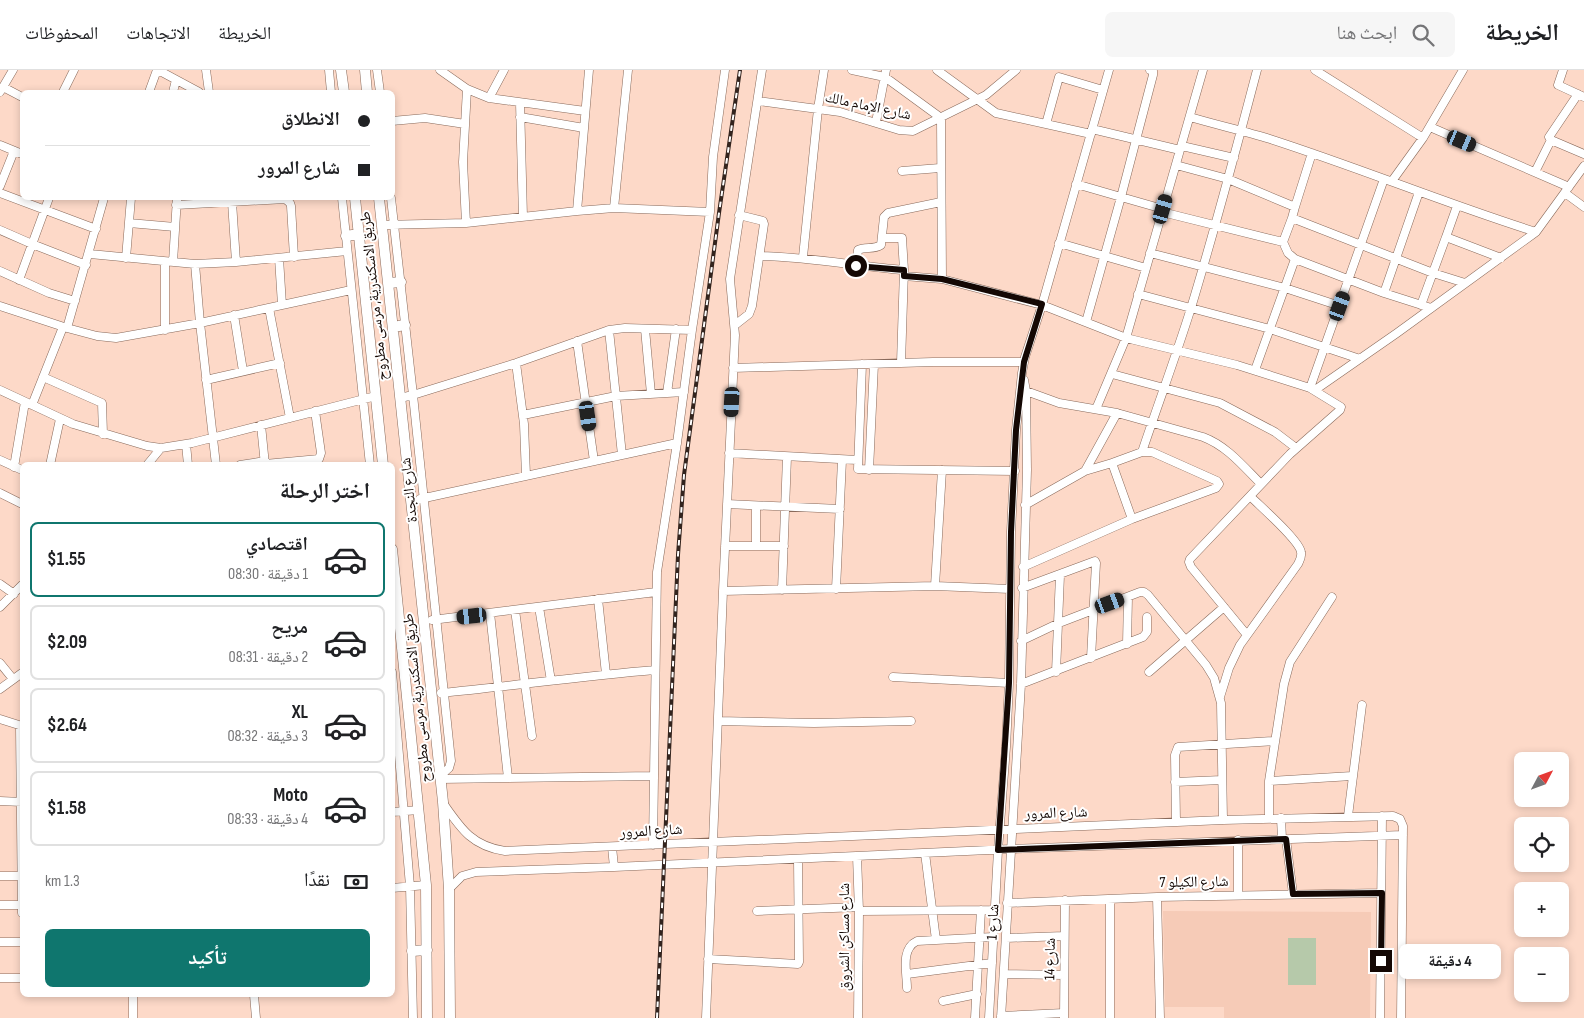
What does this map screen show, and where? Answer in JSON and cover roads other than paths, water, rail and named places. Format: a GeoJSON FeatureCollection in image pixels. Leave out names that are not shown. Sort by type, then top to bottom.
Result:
{"type":"FeatureCollection","features":[{"type":"Feature","properties":{"kind":"main road"},"geometry":{"type":"LineString","coordinates":[[341,70],[344,90]]}},
{"type":"Feature","properties":{"kind":"main road"},"geometry":{"type":"LineString","coordinates":[[365,70],[367,90]]}},
{"type":"Feature","properties":{"kind":"main road","name":"طريق الاسكندرية, مرسى مطروح"},"geometry":{"type":"LineString","coordinates":[[355,200],[383,462]]}},
{"type":"Feature","properties":{"kind":"main road","name":"طريق الاسكندرية, مرسى مطروح"},"geometry":{"type":"LineString","coordinates":[[379,200],[443,802],[449,889],[450,1018]]}},
{"type":"Feature","properties":{"kind":"main road"},"geometry":{"type":"LineString","coordinates":[[346,236],[359,234]]}},
{"type":"Feature","properties":{"kind":"main road"},"geometry":{"type":"LineString","coordinates":[[389,283],[401,282]]}},
{"type":"Feature","properties":{"kind":"main road"},"geometry":{"type":"LineString","coordinates":[[393,327],[406,325]]}},
{"type":"Feature","properties":{"kind":"main road","name":"طريق الاسكندرية, مرسى مطروح"},"geometry":{"type":"LineString","coordinates":[[395,579],[426,885],[428,1017]]}},
{"type":"Feature","properties":{"kind":"main road"},"geometry":{"type":"LineString","coordinates":[[412,951],[427,950]]}},
{"type":"Feature","properties":{"kind":"street"},"geometry":{"type":"LineString","coordinates":[[13,70],[1,90],[20,96]]}},
{"type":"Feature","properties":{"kind":"street"},"geometry":{"type":"LineString","coordinates":[[64,90],[74,70]]}},
{"type":"Feature","properties":{"kind":"street"},"geometry":{"type":"LineString","coordinates":[[206,70],[209,90]]}},
{"type":"Feature","properties":{"kind":"street"},"geometry":{"type":"LineString","coordinates":[[329,70],[331,90]]}},
{"type":"Feature","properties":{"kind":"street"},"geometry":{"type":"LineString","coordinates":[[378,70],[380,90]]}},
{"type":"Feature","properties":{"kind":"street"},"geometry":{"type":"LineString","coordinates":[[440,70],[467,89],[489,98],[585,111]]}},
{"type":"Feature","properties":{"kind":"street"},"geometry":{"type":"LineString","coordinates":[[489,98],[504,70]]}},
{"type":"Feature","properties":{"kind":"street"},"geometry":{"type":"LineString","coordinates":[[577,211],[589,70]]}},
{"type":"Feature","properties":{"kind":"street"},"geometry":{"type":"LineString","coordinates":[[614,208],[628,70]]}},
{"type":"Feature","properties":{"kind":"street"},"geometry":{"type":"LineString","coordinates":[[653,844],[657,572],[710,212],[713,157],[725,70]]}},
{"type":"Feature","properties":{"kind":"street"},"geometry":{"type":"LineString","coordinates":[[706,1018],[735,325],[730,279],[762,70]]}},
{"type":"Feature","properties":{"kind":"street"},"geometry":{"type":"LineString","coordinates":[[803,257],[818,108],[824,70]]}},
{"type":"Feature","properties":{"kind":"street"},"geometry":{"type":"LineString","coordinates":[[852,70],[885,74],[941,118],[942,279]]}},
{"type":"Feature","properties":{"kind":"street"},"geometry":{"type":"LineString","coordinates":[[937,70],[996,112],[1046,124],[1234,158]]}},
{"type":"Feature","properties":{"kind":"street","name":"شارع 1"},"geometry":{"type":"LineString","coordinates":[[989,1018],[1009,683],[1010,589],[1016,430],[1022,373],[1109,70]]}},
{"type":"Feature","properties":{"kind":"street"},"geometry":{"type":"LineString","coordinates":[[1086,322],[1137,139],[1153,74],[1150,70]]}},
{"type":"Feature","properties":{"kind":"street"},"geometry":{"type":"LineString","coordinates":[[1096,408],[1126,338],[1203,70]]}},
{"type":"Feature","properties":{"kind":"street"},"geometry":{"type":"LineString","coordinates":[[1142,452],[1203,266],[1242,131],[1257,70]]}},
{"type":"Feature","properties":{"kind":"street"},"geometry":{"type":"LineString","coordinates":[[1314,70],[1423,138]]}},
{"type":"Feature","properties":{"kind":"street"},"geometry":{"type":"LineString","coordinates":[[1312,389],[1324,348],[1362,244],[1388,180],[1423,138],[1463,70]]}},
{"type":"Feature","properties":{"kind":"street"},"geometry":{"type":"LineString","coordinates":[[1535,172],[1551,140],[1549,137],[1581,96],[1558,85],[1564,70]]}},
{"type":"Feature","properties":{"kind":"street"},"geometry":{"type":"LineString","coordinates":[[150,90],[161,71],[195,90]]}},
{"type":"Feature","properties":{"kind":"street","name":"شارع الإمام مالك"},"geometry":{"type":"LineString","coordinates":[[758,101],[850,114],[899,130],[913,131],[993,90],[1012,71]]}},
{"type":"Feature","properties":{"kind":"street"},"geometry":{"type":"LineString","coordinates":[[876,122],[885,74]]}},
{"type":"Feature","properties":{"kind":"street"},"geometry":{"type":"LineString","coordinates":[[1046,124],[1059,77],[1103,90]]}},
{"type":"Feature","properties":{"kind":"street"},"geometry":{"type":"LineString","coordinates":[[174,90],[176,80]]}},
{"type":"Feature","properties":{"kind":"street"},"geometry":{"type":"LineString","coordinates":[[466,223],[463,162],[467,89]]}},
{"type":"Feature","properties":{"kind":"street"},"geometry":{"type":"LineString","coordinates":[[520,103],[523,217]]}},
{"type":"Feature","properties":{"kind":"street"},"geometry":{"type":"LineString","coordinates":[[520,116],[584,128]]}},
{"type":"Feature","properties":{"kind":"street"},"geometry":{"type":"LineString","coordinates":[[395,121],[425,118],[465,124]]}},
{"type":"Feature","properties":{"kind":"street"},"geometry":{"type":"LineString","coordinates":[[1190,118],[1242,131],[1312,153],[1457,206],[1536,232]]}},
{"type":"Feature","properties":{"kind":"street"},"geometry":{"type":"LineString","coordinates":[[1430,127],[1535,172],[1567,190],[1584,207]]}},
{"type":"Feature","properties":{"kind":"street"},"geometry":{"type":"LineString","coordinates":[[1551,140],[1584,154]]}},
{"type":"Feature","properties":{"kind":"street"},"geometry":{"type":"LineString","coordinates":[[0,145],[20,153]]}},
{"type":"Feature","properties":{"kind":"street"},"geometry":{"type":"LineString","coordinates":[[0,186],[14,151]]}},
{"type":"Feature","properties":{"kind":"street"},"geometry":{"type":"LineString","coordinates":[[1312,153],[1284,242],[1288,253],[1295,259],[1349,280],[1431,308]]}},
{"type":"Feature","properties":{"kind":"street"},"geometry":{"type":"LineString","coordinates":[[1176,165],[1228,179],[1296,207]]}},
{"type":"Feature","properties":{"kind":"street"},"geometry":{"type":"LineString","coordinates":[[1312,389],[1360,359],[1536,232],[1567,190],[1581,175],[1584,166]]}},
{"type":"Feature","properties":{"kind":"street"},"geometry":{"type":"LineString","coordinates":[[902,171],[940,168]]}},
{"type":"Feature","properties":{"kind":"street"},"geometry":{"type":"LineString","coordinates":[[1076,184],[1163,210],[1284,242]]}},
{"type":"Feature","properties":{"kind":"street"},"geometry":{"type":"LineString","coordinates":[[1384,292],[1419,192]]}},
{"type":"Feature","properties":{"kind":"street"},"geometry":{"type":"LineString","coordinates":[[0,193],[96,229]]}},
{"type":"Feature","properties":{"kind":"street"},"geometry":{"type":"LineString","coordinates":[[20,280],[48,200]]}},
{"type":"Feature","properties":{"kind":"street"},"geometry":{"type":"LineString","coordinates":[[14,466],[28,404],[43,377],[75,302],[90,254],[103,200]]}},
{"type":"Feature","properties":{"kind":"street"},"geometry":{"type":"LineString","coordinates":[[126,258],[131,200]]}},
{"type":"Feature","properties":{"kind":"street"},"geometry":{"type":"LineString","coordinates":[[165,330],[169,262],[177,202],[267,200]]}},
{"type":"Feature","properties":{"kind":"street"},"geometry":{"type":"LineString","coordinates":[[288,200],[294,257]]}},
{"type":"Feature","properties":{"kind":"street"},"geometry":{"type":"LineString","coordinates":[[342,200],[370,462]]}},
{"type":"Feature","properties":{"kind":"street","name":"شارع النجدة"},"geometry":{"type":"LineString","coordinates":[[391,200],[451,761],[449,768],[440,777]]}},
{"type":"Feature","properties":{"kind":"street"},"geometry":{"type":"LineString","coordinates":[[232,202],[236,262]]}},
{"type":"Feature","properties":{"kind":"street"},"geometry":{"type":"LineString","coordinates":[[856,266],[858,250],[879,247],[881,245],[884,217],[888,213],[941,202]]}},
{"type":"Feature","properties":{"kind":"street"},"geometry":{"type":"LineString","coordinates":[[1421,305],[1457,206]]}},
{"type":"Feature","properties":{"kind":"street"},"geometry":{"type":"LineString","coordinates":[[382,225],[466,223],[614,208],[710,212]]}},
{"type":"Feature","properties":{"kind":"street"},"geometry":{"type":"LineString","coordinates":[[735,325],[751,310],[760,256],[763,221],[739,215]]}},
{"type":"Feature","properties":{"kind":"street"},"geometry":{"type":"LineString","coordinates":[[1292,218],[1433,273],[1465,283]]}},
{"type":"Feature","properties":{"kind":"street"},"geometry":{"type":"LineString","coordinates":[[129,223],[175,227]]}},
{"type":"Feature","properties":{"kind":"street"},"geometry":{"type":"LineString","coordinates":[[0,230],[86,265]]}},
{"type":"Feature","properties":{"kind":"street"},"geometry":{"type":"LineString","coordinates":[[1446,237],[1501,258]]}},
{"type":"Feature","properties":{"kind":"street"},"geometry":{"type":"LineString","coordinates":[[882,238],[902,238],[904,273],[901,363]]}},
{"type":"Feature","properties":{"kind":"street"},"geometry":{"type":"LineString","coordinates":[[1059,244],[1146,268]]}},
{"type":"Feature","properties":{"kind":"street"},"geometry":{"type":"LineString","coordinates":[[90,254],[195,264],[348,251]]}},
{"type":"Feature","properties":{"kind":"street"},"geometry":{"type":"LineString","coordinates":[[1150,253],[1284,288],[1340,306]]}},
{"type":"Feature","properties":{"kind":"street"},"geometry":{"type":"LineString","coordinates":[[760,256],[803,257],[942,279],[1042,304],[1126,338],[1255,370],[1312,389],[1342,408],[1296,448],[1192,556],[1189,562],[1190,567],[1247,635]]}},
{"type":"Feature","properties":{"kind":"street"},"geometry":{"type":"LineString","coordinates":[[279,258],[282,305]]}},
{"type":"Feature","properties":{"kind":"street"},"geometry":{"type":"LineString","coordinates":[[1255,370],[1295,259]]}},
{"type":"Feature","properties":{"kind":"street"},"geometry":{"type":"LineString","coordinates":[[195,264],[216,462]]}},
{"type":"Feature","properties":{"kind":"street"},"geometry":{"type":"LineString","coordinates":[[0,271],[75,302]]}},
{"type":"Feature","properties":{"kind":"street"},"geometry":{"type":"LineString","coordinates":[[0,306],[65,327],[104,337],[116,338],[200,323],[352,290]]}},
{"type":"Feature","properties":{"kind":"street"},"geometry":{"type":"LineString","coordinates":[[1138,294],[1270,329],[1360,359]]}},
{"type":"Feature","properties":{"kind":"street"},"geometry":{"type":"LineString","coordinates":[[269,308],[290,418]]}},
{"type":"Feature","properties":{"kind":"street"},"geometry":{"type":"LineString","coordinates":[[234,316],[243,371]]}},
{"type":"Feature","properties":{"kind":"street"},"geometry":{"type":"LineString","coordinates":[[645,329],[651,394]]}},
{"type":"Feature","properties":{"kind":"street"},"geometry":{"type":"LineString","coordinates":[[667,393],[676,329]]}},
{"type":"Feature","properties":{"kind":"street"},"geometry":{"type":"LineString","coordinates":[[400,398],[516,363],[609,330],[692,330]]}},
{"type":"Feature","properties":{"kind":"street"},"geometry":{"type":"LineString","coordinates":[[609,330],[622,455]]}},
{"type":"Feature","properties":{"kind":"street"},"geometry":{"type":"LineString","coordinates":[[577,341],[594,461]]}},
{"type":"Feature","properties":{"kind":"street"},"geometry":{"type":"LineString","coordinates":[[733,368],[901,363],[1024,362]]}},
{"type":"Feature","properties":{"kind":"street"},"geometry":{"type":"LineString","coordinates":[[206,380],[280,363]]}},
{"type":"Feature","properties":{"kind":"street"},"geometry":{"type":"LineString","coordinates":[[516,363],[523,415],[526,476]]}},
{"type":"Feature","properties":{"kind":"street"},"geometry":{"type":"LineString","coordinates":[[862,364],[858,469],[1015,471]]}},
{"type":"Feature","properties":{"kind":"street"},"geometry":{"type":"LineString","coordinates":[[869,470],[874,364]]}},
{"type":"Feature","properties":{"kind":"street","name":"شارع 1"},"geometry":{"type":"LineString","coordinates":[[1001,1017],[1020,684],[1026,391],[1022,373]]}},
{"type":"Feature","properties":{"kind":"street"},"geometry":{"type":"LineString","coordinates":[[1112,374],[1220,403],[1275,432],[1296,448]]}},
{"type":"Feature","properties":{"kind":"street"},"geometry":{"type":"LineString","coordinates":[[43,377],[102,403],[103,434]]}},
{"type":"Feature","properties":{"kind":"street"},"geometry":{"type":"LineString","coordinates":[[0,390],[60,419],[103,434],[161,448],[186,444],[376,396]]}},
{"type":"Feature","properties":{"kind":"street"},"geometry":{"type":"LineString","coordinates":[[1026,391],[1059,403],[1096,408],[1152,422],[1216,442],[1228,451],[1261,484]]}},
{"type":"Feature","properties":{"kind":"street"},"geometry":{"type":"LineString","coordinates":[[523,415],[616,396],[684,392]]}},
{"type":"Feature","properties":{"kind":"street"},"geometry":{"type":"LineString","coordinates":[[278,462],[319,459],[321,453],[315,411]]}},
{"type":"Feature","properties":{"kind":"street"},"geometry":{"type":"LineString","coordinates":[[1085,471],[1116,413]]}},
{"type":"Feature","properties":{"kind":"street"},"geometry":{"type":"LineString","coordinates":[[51,462],[60,419]]}},
{"type":"Feature","properties":{"kind":"street"},"geometry":{"type":"LineString","coordinates":[[261,425],[265,462]]}},
{"type":"Feature","properties":{"kind":"street"},"geometry":{"type":"LineString","coordinates":[[410,501],[677,443]]}},
{"type":"Feature","properties":{"kind":"street"},"geometry":{"type":"LineString","coordinates":[[186,444],[188,462]]}},
{"type":"Feature","properties":{"kind":"street"},"geometry":{"type":"LineString","coordinates":[[149,462],[161,448]]}},
{"type":"Feature","properties":{"kind":"street"},"geometry":{"type":"LineString","coordinates":[[1023,567],[1132,519],[1216,488],[1219,484],[1148,451],[1085,471],[1025,505]]}},
{"type":"Feature","properties":{"kind":"street"},"geometry":{"type":"LineString","coordinates":[[729,454],[857,460]]}},
{"type":"Feature","properties":{"kind":"street"},"geometry":{"type":"LineString","coordinates":[[782,590],[787,457]]}},
{"type":"Feature","properties":{"kind":"street"},"geometry":{"type":"LineString","coordinates":[[0,460],[20,469]]}},
{"type":"Feature","properties":{"kind":"street"},"geometry":{"type":"LineString","coordinates":[[836,589],[842,460]]}},
{"type":"Feature","properties":{"kind":"street"},"geometry":{"type":"LineString","coordinates":[[1112,463],[1132,519]]}},
{"type":"Feature","properties":{"kind":"street"},"geometry":{"type":"LineString","coordinates":[[934,586],[942,470]]}},
{"type":"Feature","properties":{"kind":"street"},"geometry":{"type":"LineString","coordinates":[[0,492],[20,503]]}},
{"type":"Feature","properties":{"kind":"street"},"geometry":{"type":"LineString","coordinates":[[1220,697],[1232,660],[1247,635],[1301,558],[1301,552],[1295,541],[1250,496]]}},
{"type":"Feature","properties":{"kind":"street"},"geometry":{"type":"LineString","coordinates":[[727,504],[840,509]]}},
{"type":"Feature","properties":{"kind":"street"},"geometry":{"type":"LineString","coordinates":[[756,506],[756,546]]}},
{"type":"Feature","properties":{"kind":"street"},"geometry":{"type":"LineString","coordinates":[[725,546],[784,546]]}},
{"type":"Feature","properties":{"kind":"street"},"geometry":{"type":"LineString","coordinates":[[1022,588],[1095,561],[1091,658]]}},
{"type":"Feature","properties":{"kind":"street"},"geometry":{"type":"LineString","coordinates":[[1056,672],[1060,575]]}},
{"type":"Feature","properties":{"kind":"street"},"geometry":{"type":"LineString","coordinates":[[0,584],[14,594]]}},
{"type":"Feature","properties":{"kind":"street"},"geometry":{"type":"LineString","coordinates":[[723,591],[934,586],[1010,589]]}},
{"type":"Feature","properties":{"kind":"street"},"geometry":{"type":"LineString","coordinates":[[0,607],[20,587]]}},
{"type":"Feature","properties":{"kind":"street"},"geometry":{"type":"LineString","coordinates":[[424,621],[656,592]]}},
{"type":"Feature","properties":{"kind":"street"},"geometry":{"type":"LineString","coordinates":[[1021,641],[1093,609],[1140,592],[1146,593],[1187,640],[1211,672],[1220,697],[1223,820]]}},
{"type":"Feature","properties":{"kind":"street"},"geometry":{"type":"LineString","coordinates":[[1127,644],[1128,597]]}},
{"type":"Feature","properties":{"kind":"street"},"geometry":{"type":"LineString","coordinates":[[1269,818],[1269,781],[1274,741],[1284,684],[1290,662],[1332,597]]}},
{"type":"Feature","properties":{"kind":"street"},"geometry":{"type":"LineString","coordinates":[[598,599],[606,674]]}},
{"type":"Feature","properties":{"kind":"street"},"geometry":{"type":"LineString","coordinates":[[539,607],[550,681]]}},
{"type":"Feature","properties":{"kind":"street"},"geometry":{"type":"LineString","coordinates":[[1149,672],[1224,607]]}},
{"type":"Feature","properties":{"kind":"street"},"geometry":{"type":"LineString","coordinates":[[515,610],[532,736]]}},
{"type":"Feature","properties":{"kind":"street"},"geometry":{"type":"LineString","coordinates":[[490,614],[508,778]]}},
{"type":"Feature","properties":{"kind":"street"},"geometry":{"type":"LineString","coordinates":[[1020,684],[1056,672],[1146,635],[1147,617]]}},
{"type":"Feature","properties":{"kind":"street"},"geometry":{"type":"LineString","coordinates":[[0,663],[13,679]]}},
{"type":"Feature","properties":{"kind":"street"},"geometry":{"type":"LineString","coordinates":[[431,694],[655,670]]}},
{"type":"Feature","properties":{"kind":"street"},"geometry":{"type":"LineString","coordinates":[[0,689],[20,674]]}},
{"type":"Feature","properties":{"kind":"street"},"geometry":{"type":"LineString","coordinates":[[893,677],[1009,683]]}},
{"type":"Feature","properties":{"kind":"street"},"geometry":{"type":"LineString","coordinates":[[1348,816],[1362,706]]}},
{"type":"Feature","properties":{"kind":"street"},"geometry":{"type":"LineString","coordinates":[[0,719],[20,726]]}},
{"type":"Feature","properties":{"kind":"street"},"geometry":{"type":"LineString","coordinates":[[718,721],[814,723],[911,721]]}},
{"type":"Feature","properties":{"kind":"street"},"geometry":{"type":"LineString","coordinates":[[411,737],[395,737],[405,811],[410,886],[413,1018],[428,1017]]}},
{"type":"Feature","properties":{"kind":"street"},"geometry":{"type":"LineString","coordinates":[[1176,822],[1175,752],[1178,748],[1274,741]]}},
{"type":"Feature","properties":{"kind":"street"},"geometry":{"type":"LineString","coordinates":[[440,777],[654,776]]}},
{"type":"Feature","properties":{"kind":"street"},"geometry":{"type":"LineString","coordinates":[[1269,781],[1352,776]]}},
{"type":"Feature","properties":{"kind":"street"},"geometry":{"type":"LineString","coordinates":[[1175,782],[1222,780]]}},
{"type":"Feature","properties":{"kind":"street"},"geometry":{"type":"LineString","coordinates":[[0,801],[20,802]]}},
{"type":"Feature","properties":{"kind":"street","name":"شارع المرور"},"geometry":{"type":"LineString","coordinates":[[443,802],[464,832],[483,845],[494,849],[517,851],[1012,828],[1348,816],[1393,816],[1400,819],[1403,826],[1403,835]]}},
{"type":"Feature","properties":{"kind":"street"},"geometry":{"type":"LineString","coordinates":[[395,812],[419,810]]}},
{"type":"Feature","properties":{"kind":"street"},"geometry":{"type":"LineString","coordinates":[[1380,1018],[1382,816]]}},
{"type":"Feature","properties":{"kind":"street"},"geometry":{"type":"LineString","coordinates":[[1281,818],[1293,894]]}},
{"type":"Feature","properties":{"kind":"street"},"geometry":{"type":"LineString","coordinates":[[449,889],[462,876],[476,872],[1011,849],[1403,835],[1401,1018]]}},
{"type":"Feature","properties":{"kind":"street"},"geometry":{"type":"LineString","coordinates":[[1238,840],[1238,895]]}},
{"type":"Feature","properties":{"kind":"street"},"geometry":{"type":"LineString","coordinates":[[612,846],[614,867]]}},
{"type":"Feature","properties":{"kind":"street"},"geometry":{"type":"LineString","coordinates":[[925,853],[936,940]]}},
{"type":"Feature","properties":{"kind":"street","name":"شارع مساكن الشروق"},"geometry":{"type":"LineString","coordinates":[[857,856],[859,909],[858,1018]]}},
{"type":"Feature","properties":{"kind":"street"},"geometry":{"type":"LineString","coordinates":[[708,959],[798,964],[800,960],[798,859]]}},
{"type":"Feature","properties":{"kind":"street"},"geometry":{"type":"LineString","coordinates":[[0,876],[20,876]]}},
{"type":"Feature","properties":{"kind":"street"},"geometry":{"type":"LineString","coordinates":[[395,888],[426,885]]}},
{"type":"Feature","properties":{"kind":"street","name":"شارع الكيلو 7"},"geometry":{"type":"LineString","coordinates":[[1007,902],[1382,893]]}},
{"type":"Feature","properties":{"kind":"street"},"geometry":{"type":"LineString","coordinates":[[1157,897],[1160,1018]]}},
{"type":"Feature","properties":{"kind":"street"},"geometry":{"type":"LineString","coordinates":[[1110,899],[1110,1018]]}},
{"type":"Feature","properties":{"kind":"street","name":"شارع 14"},"geometry":{"type":"LineString","coordinates":[[1064,1016],[1065,900]]}},
{"type":"Feature","properties":{"kind":"street"},"geometry":{"type":"LineString","coordinates":[[0,905],[20,904]]}},
{"type":"Feature","properties":{"kind":"street"},"geometry":{"type":"LineString","coordinates":[[757,911],[799,909],[995,910]]}},
{"type":"Feature","properties":{"kind":"street"},"geometry":{"type":"LineString","coordinates":[[975,1018],[981,910]]}},
{"type":"Feature","properties":{"kind":"street"},"geometry":{"type":"LineString","coordinates":[[1006,938],[1064,936]]}},
{"type":"Feature","properties":{"kind":"street"},"geometry":{"type":"LineString","coordinates":[[908,988],[906,955],[910,946],[917,941],[993,937]]}},
{"type":"Feature","properties":{"kind":"street"},"geometry":{"type":"LineString","coordinates":[[0,942],[20,942]]}},
{"type":"Feature","properties":{"kind":"street"},"geometry":{"type":"LineString","coordinates":[[907,974],[992,963]]}},
{"type":"Feature","properties":{"kind":"street"},"geometry":{"type":"LineString","coordinates":[[1004,974],[1064,975]]}},
{"type":"Feature","properties":{"kind":"street"},"geometry":{"type":"LineString","coordinates":[[0,978],[20,978]]}},
{"type":"Feature","properties":{"kind":"street"},"geometry":{"type":"LineString","coordinates":[[943,1000],[976,994]]}},
{"type":"Feature","properties":{"kind":"street"},"geometry":{"type":"LineString","coordinates":[[133,997],[133,1018]]}},
{"type":"Feature","properties":{"kind":"street"},"geometry":{"type":"LineString","coordinates":[[254,997],[256,1018]]}},
{"type":"Feature","properties":{"kind":"street"},"geometry":{"type":"LineString","coordinates":[[1001,1017],[1064,1016]]}},
{"type":"Feature","properties":{"kind":"railway"},"geometry":{"type":"LineString","coordinates":[[657,1018],[678,555],[684,475],[740,70]]}}]}
